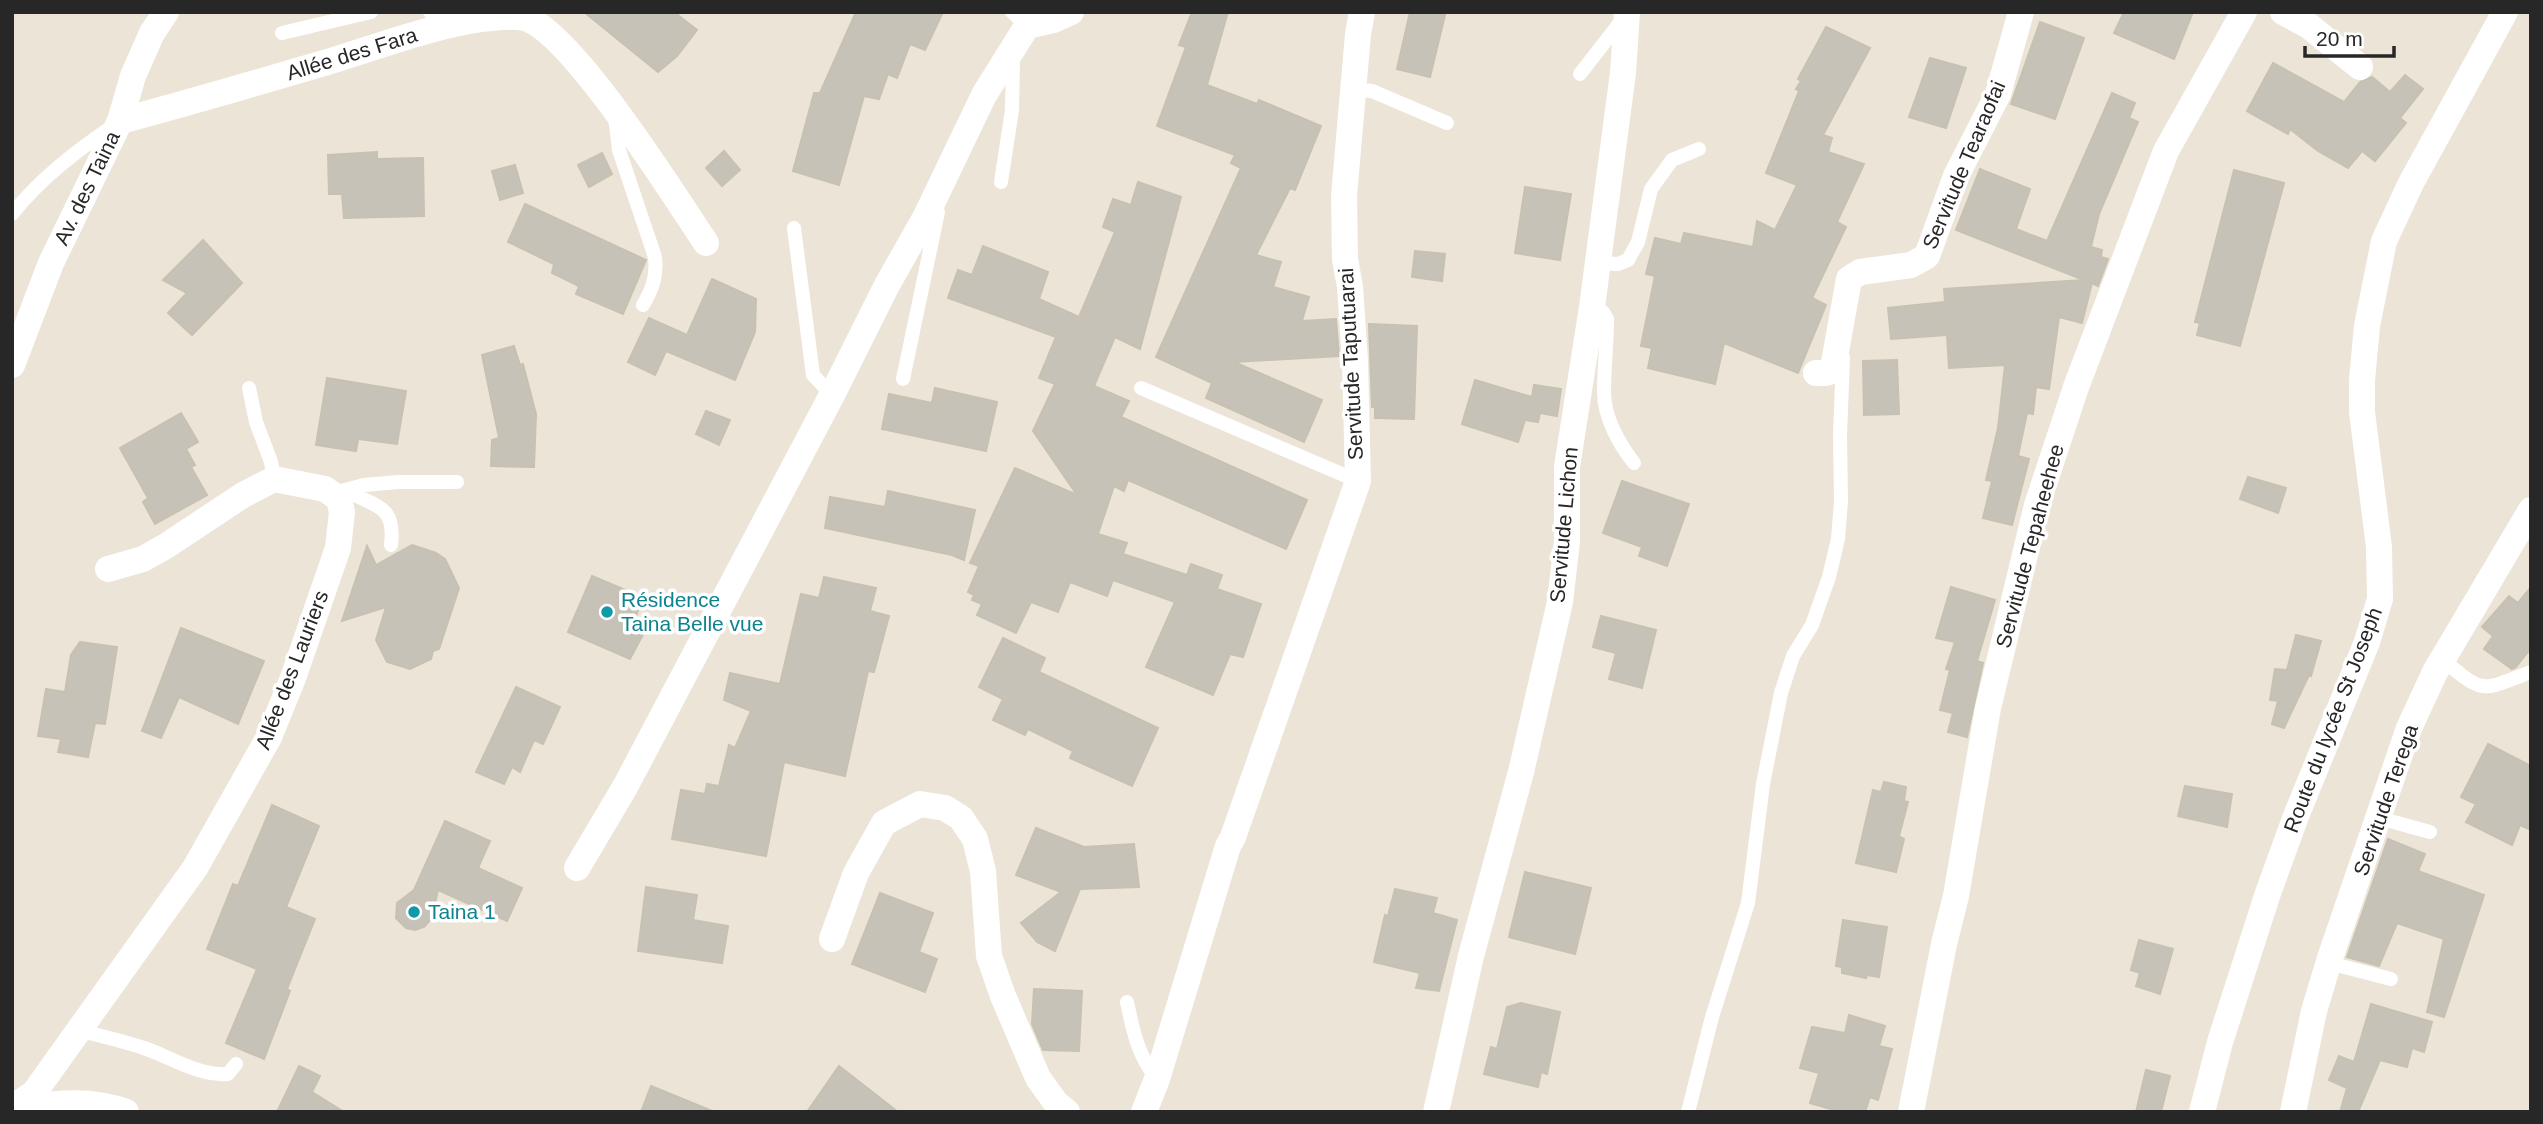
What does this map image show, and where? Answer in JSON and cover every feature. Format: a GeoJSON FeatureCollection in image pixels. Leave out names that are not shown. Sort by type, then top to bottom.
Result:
{"type":"FeatureCollection","features":[{"type":"Feature","properties":{"kind":"street","name":"Av. des Taina"},"geometry":{"type":"LineString","coordinates":[[12,365],[20,325],[120,121],[133,76],[152,33],[166,12]]}},
{"type":"Feature","properties":{"kind":"street"},"geometry":{"type":"LineString","coordinates":[[577,868],[644,752],[887,285],[925,218],[984,95],[1013,49],[1020,19],[1053,20],[1071,12]]}},
{"type":"Feature","properties":{"kind":"street","name":"Servitude Taputuarai"},"geometry":{"type":"LineString","coordinates":[[1358,481],[1355,361],[1345,234],[1345,196],[1362,12]]}},
{"type":"Feature","properties":{"kind":"street","name":"Servitude Tearaofai"},"geometry":{"type":"LineString","coordinates":[[1853,276],[1860,272],[1911,265],[1927,256],[1956,176],[1998,94],[2021,12]]}},
{"type":"Feature","properties":{"kind":"street","name":"Servitude Tepaheehee"},"geometry":{"type":"LineString","coordinates":[[1911,1112],[1956,896],[1988,708],[2022,559],[2041,493],[2076,387],[2166,150],[2244,12]]}},
{"type":"Feature","properties":{"kind":"street","name":"Route du lycée St Joseph"},"geometry":{"type":"LineString","coordinates":[[2202,1112],[2232,1004],[2268,893],[2296,816],[2364,649],[2378,606],[2379,547],[2362,412],[2362,374],[2369,316],[2384,241],[2405,194],[2505,12]]}},
{"type":"Feature","properties":{"kind":"street"},"geometry":{"type":"LineString","coordinates":[[2287,13],[2309,26],[2360,66]]}},
{"type":"Feature","properties":{"kind":"street","name":"Servitude Lichon"},"geometry":{"type":"LineString","coordinates":[[1436,1112],[1471,956],[1521,772],[1560,602],[1567,541],[1567,467],[1592,307],[1631,14]]}},
{"type":"Feature","properties":{"kind":"street","name":"Allée des Fara"},"geometry":{"type":"LineString","coordinates":[[120,121],[208,97],[437,19],[510,15],[525,18],[551,35],[579,64],[637,140],[706,243]]}},
{"type":"Feature","properties":{"kind":"street"},"geometry":{"type":"LineString","coordinates":[[1587,208],[1608,181]]}},
{"type":"Feature","properties":{"kind":"street"},"geometry":{"type":"LineString","coordinates":[[1816,373],[1827,373],[1833,368],[1849,279],[1853,276]]}},
{"type":"Feature","properties":{"kind":"street"},"geometry":{"type":"LineString","coordinates":[[108,569],[143,559],[166,547],[243,495],[274,479],[342,495]]}},
{"type":"Feature","properties":{"kind":"street"},"geometry":{"type":"LineString","coordinates":[[1144,1112],[1157,1079],[1228,846],[1358,481]]}},
{"type":"Feature","properties":{"kind":"street","name":"Allée des Lauriers"},"geometry":{"type":"LineString","coordinates":[[12,1108],[34,1093],[195,868],[301,678],[338,548],[342,495]]}},
{"type":"Feature","properties":{"kind":"street","name":"Servitude Terega"},"geometry":{"type":"LineString","coordinates":[[2293,1112],[2314,1011],[2409,728],[2442,659],[2531,510]]}},
{"type":"Feature","properties":{"kind":"street"},"geometry":{"type":"LineString","coordinates":[[832,939],[856,873],[884,823],[920,804],[946,808],[961,818],[975,839],[983,871],[989,956],[1003,996],[1038,1078],[1066,1112]]}},
{"type":"Feature","properties":{"kind":"street"},"geometry":{"type":"LineString","coordinates":[[12,1108],[67,1102],[107,1106],[126,1112]]}},
{"type":"Feature","properties":{"kind":"lane"},"geometry":{"type":"LineString","coordinates":[[282,33],[371,12]]}},
{"type":"Feature","properties":{"kind":"lane"},"geometry":{"type":"LineString","coordinates":[[1580,74],[1631,14]]}},
{"type":"Feature","properties":{"kind":"lane"},"geometry":{"type":"LineString","coordinates":[[1001,182],[1012,110],[1013,49]]}},
{"type":"Feature","properties":{"kind":"lane"},"geometry":{"type":"LineString","coordinates":[[1353,89],[1372,91],[1447,123]]}},
{"type":"Feature","properties":{"kind":"lane"},"geometry":{"type":"LineString","coordinates":[[615,112],[619,150],[655,257],[657,274],[643,305]]}},
{"type":"Feature","properties":{"kind":"lane","name":"Allée des Fara"},"geometry":{"type":"LineString","coordinates":[[12,215],[29,193],[69,156],[120,121]]}},
{"type":"Feature","properties":{"kind":"lane"},"geometry":{"type":"LineString","coordinates":[[1598,263],[1618,264],[1628,260],[1638,242],[1651,189],[1672,160],[1699,149]]}},
{"type":"Feature","properties":{"kind":"lane"},"geometry":{"type":"LineString","coordinates":[[903,379],[946,173]]}},
{"type":"Feature","properties":{"kind":"lane"},"geometry":{"type":"LineString","coordinates":[[794,228],[813,375],[832,395]]}},
{"type":"Feature","properties":{"kind":"lane"},"geometry":{"type":"LineString","coordinates":[[1688,1112],[1712,1017],[1748,903],[1763,784],[1782,693],[1793,656],[1812,625],[1829,577],[1838,539],[1843,351],[1850,282],[1853,276]]}},
{"type":"Feature","properties":{"kind":"lane"},"geometry":{"type":"LineString","coordinates":[[1592,307],[1602,312],[1607,319],[1604,395],[1610,420],[1621,446],[1634,463]]}},
{"type":"Feature","properties":{"kind":"lane"},"geometry":{"type":"LineString","coordinates":[[249,388],[256,422],[271,462],[274,479]]}},
{"type":"Feature","properties":{"kind":"lane","name":"Servitude Taputuarai"},"geometry":{"type":"LineString","coordinates":[[1141,388],[1358,481]]}},
{"type":"Feature","properties":{"kind":"lane"},"geometry":{"type":"LineString","coordinates":[[342,495],[364,485],[457,482]]}},
{"type":"Feature","properties":{"kind":"lane"},"geometry":{"type":"LineString","coordinates":[[342,495],[377,506],[389,515],[393,528],[391,545]]}},
{"type":"Feature","properties":{"kind":"lane"},"geometry":{"type":"LineString","coordinates":[[2442,659],[2473,685],[2489,688],[2531,671]]}},
{"type":"Feature","properties":{"kind":"lane"},"geometry":{"type":"LineString","coordinates":[[2379,818],[2430,832]]}},
{"type":"Feature","properties":{"kind":"lane"},"geometry":{"type":"LineString","coordinates":[[2329,963],[2391,979]]}},
{"type":"Feature","properties":{"kind":"lane"},"geometry":{"type":"LineString","coordinates":[[1127,1002],[1135,1040],[1146,1065],[1157,1079]]}},
{"type":"Feature","properties":{"kind":"lane"},"geometry":{"type":"LineString","coordinates":[[79,1030],[144,1048],[217,1075],[228,1074],[236,1064]]}},
{"type":"Feature","properties":{"kind":"building"},"geometry":{"type":"Polygon","coordinates":[[[584,12],[674,12],[697,30],[677,56],[658,72],[584,12]]]}},
{"type":"Feature","properties":{"kind":"building"},"geometry":{"type":"Polygon","coordinates":[[[856,12],[943,12],[925,50],[910,44],[897,78],[888,74],[879,99],[864,96],[839,185],[793,171],[814,93],[820,93],[856,12]]]}},
{"type":"Feature","properties":{"kind":"building"},"geometry":{"type":"Polygon","coordinates":[[[1192,12],[1228,12],[1207,85],[1257,104],[1259,100],[1321,126],[1295,190],[1290,188],[1256,255],[1281,262],[1273,287],[1309,297],[1302,321],[1336,319],[1339,356],[1234,362],[1322,400],[1304,442],[1206,398],[1212,383],[1156,357],[1241,168],[1231,163],[1235,155],[1157,126],[1186,47],[1179,45],[1192,12]]]}},
{"type":"Feature","properties":{"kind":"building"},"geometry":{"type":"Polygon","coordinates":[[[1410,12],[1445,15],[1430,77],[1397,69],[1410,12]]]}},
{"type":"Feature","properties":{"kind":"building"},"geometry":{"type":"Polygon","coordinates":[[[2124,12],[2193,12],[2174,59],[2114,33],[2124,12]]]}},
{"type":"Feature","properties":{"kind":"building"},"geometry":{"type":"Polygon","coordinates":[[[2040,22],[2084,38],[2055,119],[2011,104],[2040,22]]]}},
{"type":"Feature","properties":{"kind":"building"},"geometry":{"type":"Polygon","coordinates":[[[1826,27],[1870,48],[1823,135],[1832,138],[1828,152],[1864,164],[1837,222],[1846,227],[1812,298],[1826,305],[1798,373],[1724,343],[1715,384],[1648,368],[1652,348],[1641,346],[1655,276],[1646,274],[1655,238],[1681,244],[1684,233],[1753,247],[1757,221],[1775,230],[1797,185],[1766,173],[1799,91],[1796,89],[1801,81],[1798,79],[1826,27]]]}},
{"type":"Feature","properties":{"kind":"building"},"geometry":{"type":"Polygon","coordinates":[[[1930,58],[1966,68],[1946,128],[1909,117],[1930,58]]]}},
{"type":"Feature","properties":{"kind":"building"},"geometry":{"type":"Polygon","coordinates":[[[2273,63],[2344,102],[2360,82],[2372,77],[2390,92],[2405,75],[2423,89],[2400,118],[2406,123],[2375,161],[2362,151],[2348,168],[2318,151],[2290,129],[2288,134],[2247,111],[2273,63]]]}},
{"type":"Feature","properties":{"kind":"building"},"geometry":{"type":"Polygon","coordinates":[[[2112,93],[2135,103],[2129,118],[2138,122],[2099,214],[2091,247],[2102,250],[2101,257],[2108,259],[2098,286],[2092,283],[2082,323],[2059,317],[2049,389],[2036,387],[2033,414],[2027,413],[2018,456],[2029,459],[2012,525],[1983,518],[1992,481],[1986,480],[1998,428],[2005,365],[1949,368],[1947,335],[1891,339],[1888,308],[1945,302],[1944,289],[2084,280],[1956,230],[1980,169],[2030,189],[2016,229],[2047,241],[2112,93]]]}},
{"type":"Feature","properties":{"kind":"building"},"geometry":{"type":"Polygon","coordinates":[[[724,151],[740,170],[722,186],[706,168],[724,151]]]}},
{"type":"Feature","properties":{"kind":"building"},"geometry":{"type":"Polygon","coordinates":[[[377,152],[377,159],[423,158],[424,216],[344,218],[342,194],[329,194],[328,155],[377,152]]]}},
{"type":"Feature","properties":{"kind":"building"},"geometry":{"type":"Polygon","coordinates":[[[602,153],[612,174],[589,187],[578,165],[602,153]]]}},
{"type":"Feature","properties":{"kind":"building"},"geometry":{"type":"Polygon","coordinates":[[[515,165],[523,193],[500,200],[492,171],[515,165]]]}},
{"type":"Feature","properties":{"kind":"building"},"geometry":{"type":"Polygon","coordinates":[[[2234,170],[2284,183],[2240,346],[2197,335],[2200,323],[2195,322],[2234,170]]]}},
{"type":"Feature","properties":{"kind":"building"},"geometry":{"type":"Polygon","coordinates":[[[1138,182],[1181,197],[1140,349],[1115,337],[1094,386],[1129,401],[1121,417],[1307,500],[1286,549],[1128,480],[1124,491],[1114,486],[1098,534],[1127,543],[1123,554],[1187,575],[1191,564],[1222,575],[1217,589],[1261,604],[1243,657],[1230,654],[1213,695],[1146,667],[1175,602],[1113,580],[1107,596],[1070,582],[1058,612],[1031,602],[1016,633],[977,615],[982,604],[972,600],[974,595],[968,592],[979,566],[970,563],[1015,468],[1077,495],[1033,431],[1055,384],[1039,378],[1056,337],[948,298],[958,270],[972,275],[983,246],[1048,272],[1039,299],[1079,317],[1115,232],[1103,227],[1113,199],[1131,205],[1138,182]]]}},
{"type":"Feature","properties":{"kind":"building"},"geometry":{"type":"Polygon","coordinates":[[[1525,187],[1571,194],[1560,260],[1515,253],[1525,187]]]}},
{"type":"Feature","properties":{"kind":"building"},"geometry":{"type":"Polygon","coordinates":[[[525,204],[646,260],[623,314],[576,294],[579,286],[552,273],[554,264],[508,242],[525,204]]]}},
{"type":"Feature","properties":{"kind":"building"},"geometry":{"type":"Polygon","coordinates":[[[203,240],[242,283],[192,335],[168,313],[187,293],[163,280],[203,240]]]}},
{"type":"Feature","properties":{"kind":"building"},"geometry":{"type":"Polygon","coordinates":[[[1415,251],[1445,254],[1442,281],[1412,277],[1415,251]]]}},
{"type":"Feature","properties":{"kind":"building"},"geometry":{"type":"Polygon","coordinates":[[[712,279],[756,299],[755,332],[735,380],[666,351],[655,375],[628,362],[649,318],[687,335],[712,279]]]}},
{"type":"Feature","properties":{"kind":"building"},"geometry":{"type":"Polygon","coordinates":[[[1369,324],[1417,326],[1414,419],[1375,418],[1375,407],[1372,407],[1369,324]]]}},
{"type":"Feature","properties":{"kind":"building"},"geometry":{"type":"Polygon","coordinates":[[[514,346],[520,365],[523,364],[536,414],[534,467],[491,466],[492,440],[499,438],[482,355],[514,346]]]}},
{"type":"Feature","properties":{"kind":"building"},"geometry":{"type":"Polygon","coordinates":[[[1897,360],[1899,414],[1864,415],[1863,361],[1897,360]]]}},
{"type":"Feature","properties":{"kind":"building"},"geometry":{"type":"Polygon","coordinates":[[[327,378],[406,391],[397,444],[358,439],[356,451],[316,445],[327,378]]]}},
{"type":"Feature","properties":{"kind":"building"},"geometry":{"type":"Polygon","coordinates":[[[1475,380],[1532,397],[1534,385],[1561,389],[1557,416],[1540,413],[1538,422],[1525,420],[1518,442],[1462,424],[1475,380]]]}},
{"type":"Feature","properties":{"kind":"building"},"geometry":{"type":"Polygon","coordinates":[[[935,388],[997,402],[986,451],[882,429],[889,394],[932,403],[935,388]]]}},
{"type":"Feature","properties":{"kind":"building"},"geometry":{"type":"Polygon","coordinates":[[[706,411],[730,420],[719,445],[696,434],[706,411]]]}},
{"type":"Feature","properties":{"kind":"building"},"geometry":{"type":"Polygon","coordinates":[[[181,413],[198,442],[186,449],[195,465],[191,467],[207,495],[155,524],[143,502],[148,498],[120,448],[181,413]]]}},
{"type":"Feature","properties":{"kind":"building"},"geometry":{"type":"Polygon","coordinates":[[[2248,477],[2286,488],[2278,513],[2240,499],[2248,477]]]}},
{"type":"Feature","properties":{"kind":"building"},"geometry":{"type":"Polygon","coordinates":[[[1622,481],[1689,504],[1667,566],[1639,556],[1642,547],[1603,533],[1622,481]]]}},
{"type":"Feature","properties":{"kind":"building"},"geometry":{"type":"Polygon","coordinates":[[[888,491],[975,510],[964,560],[952,555],[825,528],[830,497],[885,507],[888,491]]]}},
{"type":"Feature","properties":{"kind":"building"},"geometry":{"type":"Polygon","coordinates":[[[412,545],[445,559],[459,588],[439,649],[433,651],[431,659],[410,669],[387,662],[376,640],[386,607],[342,621],[367,546],[376,565],[412,545]]]}},
{"type":"Feature","properties":{"kind":"building","name":"Résidence Taina Belle vue"},"geometry":{"type":"Polygon","coordinates":[[[592,576],[635,594],[632,602],[640,605],[635,619],[648,625],[630,659],[568,632],[592,576]]]}},
{"type":"Feature","properties":{"kind":"building"},"geometry":{"type":"Polygon","coordinates":[[[824,577],[876,588],[870,611],[889,616],[874,672],[868,671],[845,776],[784,762],[766,856],[672,839],[681,790],[705,794],[707,784],[719,786],[729,745],[735,748],[751,711],[724,700],[730,673],[780,684],[801,594],[819,598],[824,577]]]}},
{"type":"Feature","properties":{"kind":"building"},"geometry":{"type":"Polygon","coordinates":[[[1951,587],[1995,600],[1977,661],[1983,663],[1967,737],[1948,732],[1953,713],[1940,710],[1950,670],[1946,669],[1955,642],[1936,638],[1951,587]]]}},
{"type":"Feature","properties":{"kind":"building"},"geometry":{"type":"Polygon","coordinates":[[[2531,587],[2531,648],[2512,669],[2484,649],[2493,636],[2482,627],[2509,596],[2518,603],[2531,587]]]}},
{"type":"Feature","properties":{"kind":"building"},"geometry":{"type":"Polygon","coordinates":[[[1601,616],[1656,630],[1642,688],[1609,679],[1616,653],[1593,647],[1601,616]]]}},
{"type":"Feature","properties":{"kind":"building"},"geometry":{"type":"Polygon","coordinates":[[[181,628],[264,661],[238,724],[179,697],[161,738],[142,731],[181,628]]]}},
{"type":"Feature","properties":{"kind":"building"},"geometry":{"type":"Polygon","coordinates":[[[2296,635],[2321,641],[2311,676],[2309,675],[2284,728],[2272,724],[2278,701],[2270,700],[2275,669],[2287,670],[2296,635]]]}},
{"type":"Feature","properties":{"kind":"building"},"geometry":{"type":"Polygon","coordinates":[[[1003,638],[1045,658],[1039,672],[1158,728],[1132,786],[1070,758],[1073,751],[1028,729],[1025,735],[993,720],[1003,699],[979,687],[1003,638]]]}},
{"type":"Feature","properties":{"kind":"building"},"geometry":{"type":"Polygon","coordinates":[[[80,642],[117,647],[105,724],[95,723],[88,757],[58,752],[61,739],[38,736],[46,689],[65,692],[71,655],[80,642]]]}},
{"type":"Feature","properties":{"kind":"building"},"geometry":{"type":"Polygon","coordinates":[[[516,687],[560,707],[543,744],[534,740],[520,772],[512,767],[504,784],[476,772],[516,687]]]}},
{"type":"Feature","properties":{"kind":"building"},"geometry":{"type":"Polygon","coordinates":[[[2488,744],[2531,766],[2531,830],[2520,825],[2512,845],[2466,822],[2476,804],[2461,797],[2488,744]]]}},
{"type":"Feature","properties":{"kind":"building"},"geometry":{"type":"Polygon","coordinates":[[[1884,782],[1906,787],[1904,801],[1908,802],[1899,836],[1904,839],[1896,872],[1856,863],[1873,790],[1881,792],[1884,782]]]}},
{"type":"Feature","properties":{"kind":"building"},"geometry":{"type":"Polygon","coordinates":[[[2185,786],[2232,794],[2227,827],[2178,816],[2185,786]]]}},
{"type":"Feature","properties":{"kind":"building"},"geometry":{"type":"Polygon","coordinates":[[[272,805],[319,826],[286,907],[315,919],[287,989],[290,991],[264,1059],[226,1043],[257,969],[207,949],[233,884],[238,886],[272,805]]]}},
{"type":"Feature","properties":{"kind":"building"},"geometry":{"type":"Polygon","coordinates":[[[445,821],[490,841],[478,868],[522,888],[507,921],[438,890],[432,918],[424,927],[415,930],[406,928],[396,918],[397,903],[414,890],[445,821]]]}},
{"type":"Feature","properties":{"kind":"building"},"geometry":{"type":"Polygon","coordinates":[[[1036,828],[1084,847],[1134,844],[1139,887],[1080,889],[1055,951],[1037,942],[1021,923],[1061,892],[1016,875],[1036,828]]]}},
{"type":"Feature","properties":{"kind":"building"},"geometry":{"type":"Polygon","coordinates":[[[2388,839],[2425,854],[2418,871],[2484,895],[2444,1017],[2427,1012],[2444,939],[2397,923],[2379,966],[2347,957],[2388,839]]]}},
{"type":"Feature","properties":{"kind":"building"},"geometry":{"type":"Polygon","coordinates":[[[1525,872],[1591,888],[1575,954],[1509,937],[1525,872]]]}},
{"type":"Feature","properties":{"kind":"building"},"geometry":{"type":"Polygon","coordinates":[[[646,887],[697,895],[693,920],[728,926],[722,963],[638,951],[646,887]]]}},
{"type":"Feature","properties":{"kind":"building"},"geometry":{"type":"Polygon","coordinates":[[[1395,889],[1437,898],[1433,913],[1457,920],[1439,991],[1416,988],[1420,973],[1374,962],[1385,915],[1388,916],[1395,889]]]}},
{"type":"Feature","properties":{"kind":"building"},"geometry":{"type":"Polygon","coordinates":[[[880,893],[933,913],[919,952],[937,959],[925,992],[852,964],[880,893]]]}},
{"type":"Feature","properties":{"kind":"building"},"geometry":{"type":"Polygon","coordinates":[[[1843,920],[1887,927],[1879,977],[1867,975],[1866,978],[1842,973],[1842,967],[1836,966],[1843,920]]]}},
{"type":"Feature","properties":{"kind":"building"},"geometry":{"type":"Polygon","coordinates":[[[2139,940],[2173,949],[2160,994],[2136,986],[2140,973],[2131,970],[2139,940]]]}},
{"type":"Feature","properties":{"kind":"building"},"geometry":{"type":"Polygon","coordinates":[[[1034,989],[1082,991],[1079,1051],[1043,1050],[1032,1024],[1034,989]]]}},
{"type":"Feature","properties":{"kind":"building"},"geometry":{"type":"Polygon","coordinates":[[[1521,1003],[1560,1012],[1547,1074],[1541,1072],[1538,1087],[1484,1074],[1491,1047],[1497,1049],[1507,1007],[1521,1003]]]}},
{"type":"Feature","properties":{"kind":"building"},"geometry":{"type":"Polygon","coordinates":[[[2371,1004],[2432,1022],[2424,1052],[2412,1048],[2407,1067],[2380,1060],[2358,1112],[2340,1112],[2347,1088],[2329,1080],[2339,1056],[2354,1062],[2371,1004]]]}},
{"type":"Feature","properties":{"kind":"building"},"geometry":{"type":"Polygon","coordinates":[[[1849,1015],[1885,1026],[1879,1046],[1892,1049],[1878,1100],[1870,1097],[1865,1112],[1841,1112],[1810,1103],[1819,1073],[1800,1068],[1812,1027],[1845,1033],[1849,1015]]]}},
{"type":"Feature","properties":{"kind":"building"},"geometry":{"type":"Polygon","coordinates":[[[299,1066],[320,1076],[312,1092],[344,1112],[277,1112],[299,1066]]]}},
{"type":"Feature","properties":{"kind":"building"},"geometry":{"type":"Polygon","coordinates":[[[839,1066],[898,1112],[807,1112],[839,1066]]]}},
{"type":"Feature","properties":{"kind":"building"},"geometry":{"type":"Polygon","coordinates":[[[2146,1070],[2170,1076],[2161,1112],[2136,1112],[2146,1070]]]}},
{"type":"Feature","properties":{"kind":"building"},"geometry":{"type":"Polygon","coordinates":[[[651,1086],[712,1111],[712,1112],[641,1112],[651,1086]]]}},
{"type":"Feature","properties":{"kind":"place","name":"Résidence Taina Belle vue"},"geometry":{"type":"Point","coordinates":[607,612]}},
{"type":"Feature","properties":{"kind":"place","name":"Taina 1"},"geometry":{"type":"Point","coordinates":[414,912]}}]}
